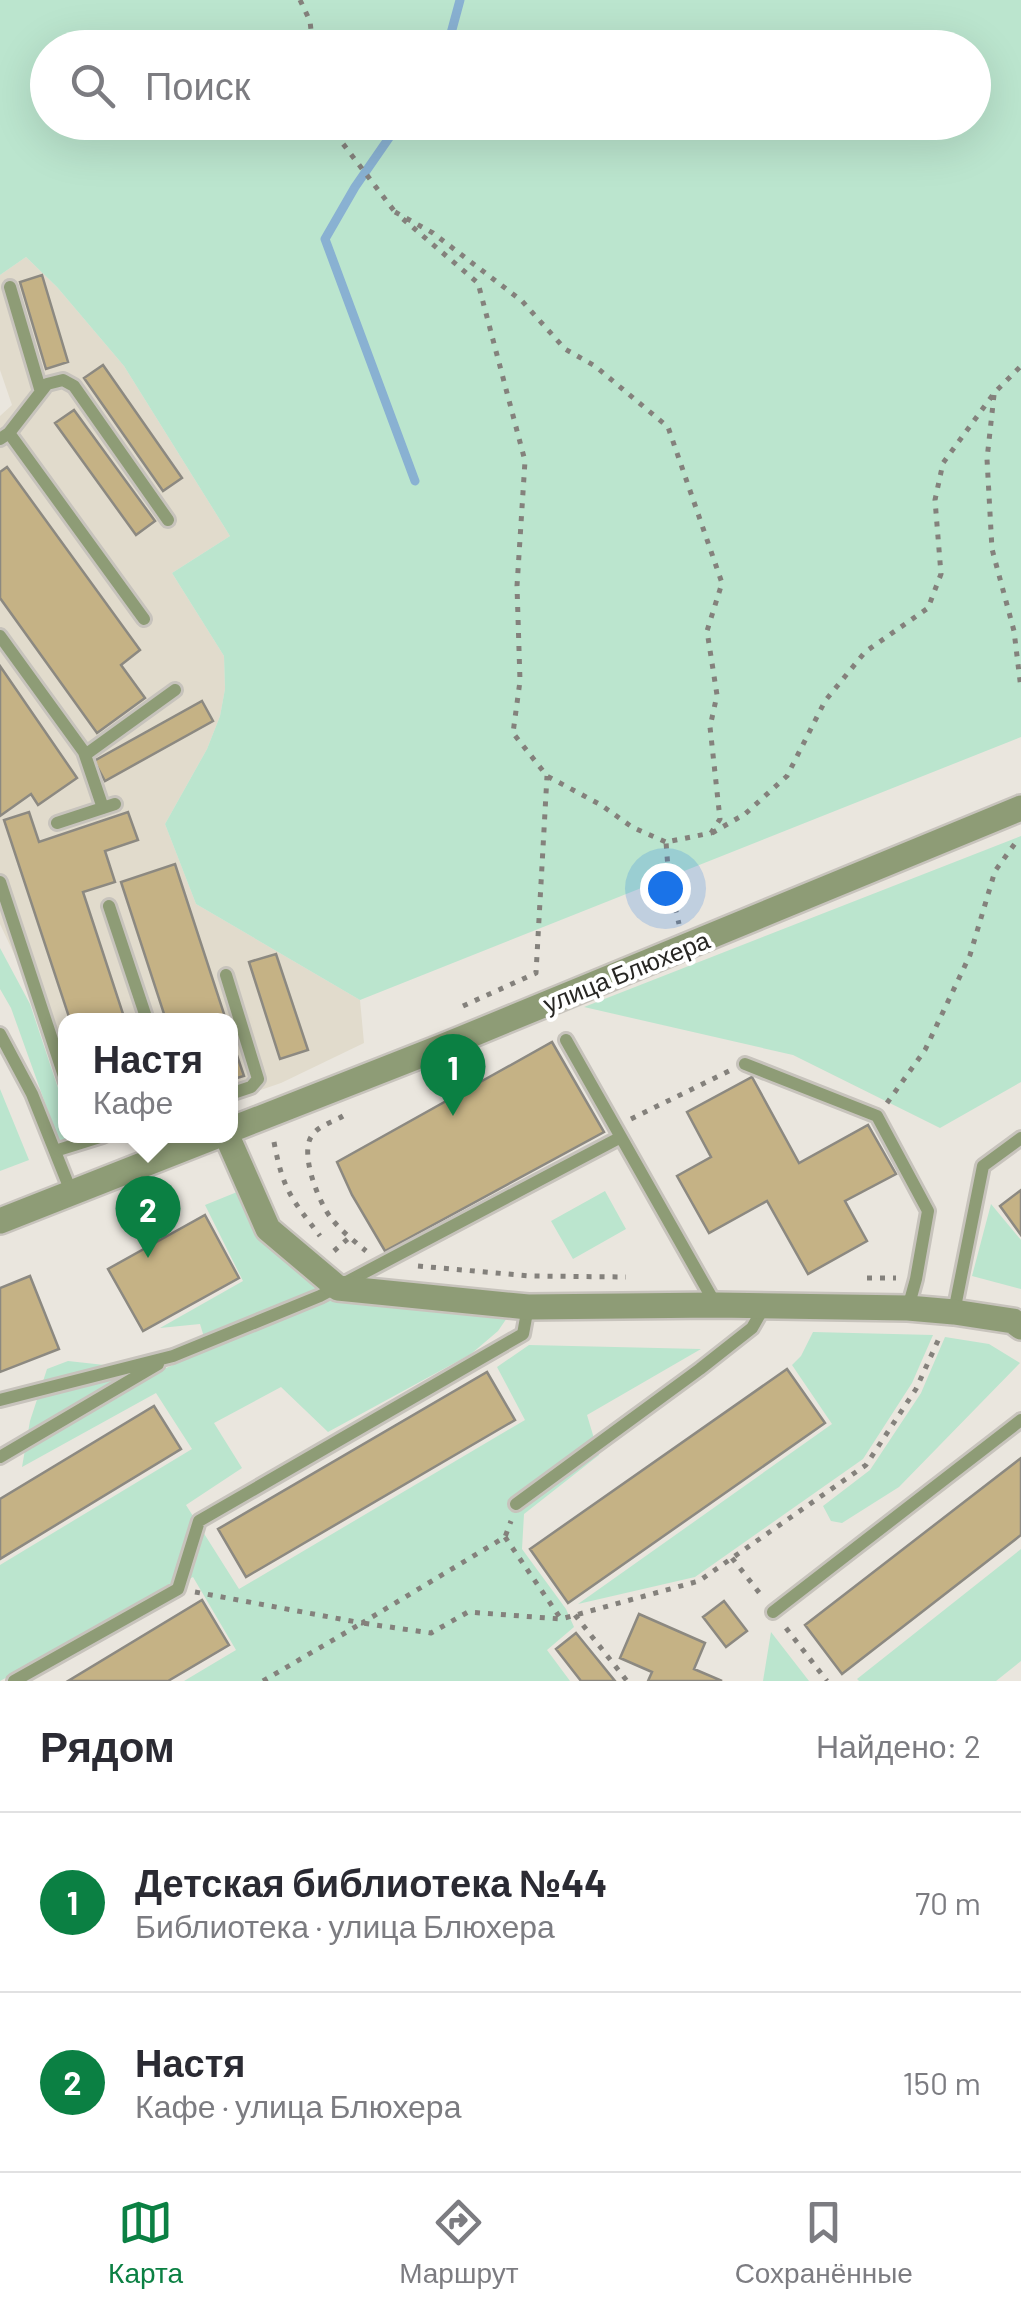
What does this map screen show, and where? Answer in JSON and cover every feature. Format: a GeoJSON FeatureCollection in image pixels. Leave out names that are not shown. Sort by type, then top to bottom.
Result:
{"type":"FeatureCollection","features":[{"type":"Feature","properties":{"kind":"street","name":"улица Блюхера"},"geometry":{"type":"LineString","coordinates":[[238,1129],[1021,808]]}},
{"type":"Feature","properties":{"kind":"street"},"geometry":{"type":"LineString","coordinates":[[0,1221],[199,1143]]}},
{"type":"Feature","properties":{"kind":"street"},"geometry":{"type":"LineString","coordinates":[[233,1143],[268,1229],[338,1288],[528,1306],[908,1308],[949,1321],[1013,1321],[1021,1327]]}},
{"type":"Feature","properties":{"kind":"lane"},"geometry":{"type":"LineString","coordinates":[[10,287],[41,392]]}},
{"type":"Feature","properties":{"kind":"lane"},"geometry":{"type":"LineString","coordinates":[[144,619],[4,436],[47,384],[63,380],[74,386],[168,520]]}},
{"type":"Feature","properties":{"kind":"lane"},"geometry":{"type":"LineString","coordinates":[[0,636],[85,755],[109,806],[57,823]]}},
{"type":"Feature","properties":{"kind":"lane"},"geometry":{"type":"LineString","coordinates":[[85,755],[175,690]]}},
{"type":"Feature","properties":{"kind":"lane"},"geometry":{"type":"LineString","coordinates":[[0,882],[58,1058]]}},
{"type":"Feature","properties":{"kind":"lane"},"geometry":{"type":"LineString","coordinates":[[109,906],[145,1013]]}},
{"type":"Feature","properties":{"kind":"lane"},"geometry":{"type":"LineString","coordinates":[[226,974],[258,1078],[251,1087],[238,1091]]}},
{"type":"Feature","properties":{"kind":"lane"},"geometry":{"type":"LineString","coordinates":[[0,1034],[32,1094],[72,1194]]}},
{"type":"Feature","properties":{"kind":"lane"},"geometry":{"type":"LineString","coordinates":[[566,1040],[716,1305]]}},
{"type":"Feature","properties":{"kind":"lane"},"geometry":{"type":"LineString","coordinates":[[745,1064],[877,1116],[928,1211],[908,1308]]}},
{"type":"Feature","properties":{"kind":"lane"},"geometry":{"type":"LineString","coordinates":[[0,1457],[173,1356],[338,1288],[618,1131]]}},
{"type":"Feature","properties":{"kind":"lane"},"geometry":{"type":"LineString","coordinates":[[949,1321],[982,1166],[1021,1138]]}},
{"type":"Feature","properties":{"kind":"lane"},"geometry":{"type":"LineString","coordinates":[[55,1151],[73,1143]]}},
{"type":"Feature","properties":{"kind":"lane"},"geometry":{"type":"LineString","coordinates":[[14,1681],[178,1588],[199,1521],[523,1334],[528,1306]]}},
{"type":"Feature","properties":{"kind":"lane"},"geometry":{"type":"LineString","coordinates":[[516,1504],[713,1359],[752,1328],[764,1307]]}},
{"type":"Feature","properties":{"kind":"lane"},"geometry":{"type":"LineString","coordinates":[[0,1400],[173,1356]]}},
{"type":"Feature","properties":{"kind":"lane"},"geometry":{"type":"LineString","coordinates":[[773,1612],[1021,1420]]}},
{"type":"Feature","properties":{"kind":"path"},"geometry":{"type":"LineString","coordinates":[[300,0],[311,30]]}},
{"type":"Feature","properties":{"kind":"path"},"geometry":{"type":"LineString","coordinates":[[340,140],[396,212],[478,283],[525,461],[517,586],[520,682],[513,733],[546,776],[601,805],[632,827],[666,842],[712,834],[745,814],[787,776],[825,701],[864,652],[928,608],[940,574],[936,500],[943,464],[994,392],[1021,366]]}},
{"type":"Feature","properties":{"kind":"path"},"geometry":{"type":"LineString","coordinates":[[396,212],[433,233],[522,301],[566,348],[595,366],[668,427],[722,584],[707,631],[718,694],[710,727],[720,819],[712,834]]}},
{"type":"Feature","properties":{"kind":"path"},"geometry":{"type":"LineString","coordinates":[[994,392],[987,459],[992,549],[1014,631],[1021,689]]}},
{"type":"Feature","properties":{"kind":"path"},"geometry":{"type":"LineString","coordinates":[[536,973],[546,776]]}},
{"type":"Feature","properties":{"kind":"path"},"geometry":{"type":"LineString","coordinates":[[877,1116],[925,1050],[970,955],[995,871],[1021,836]]}},
{"type":"Feature","properties":{"kind":"path"},"geometry":{"type":"LineString","coordinates":[[666,842],[669,882],[684,947]]}},
{"type":"Feature","properties":{"kind":"path"},"geometry":{"type":"LineString","coordinates":[[618,1131],[745,1064]]}},
{"type":"Feature","properties":{"kind":"path"},"geometry":{"type":"LineString","coordinates":[[351,1112],[318,1129],[308,1140],[314,1187],[330,1217],[384,1264],[530,1276],[625,1277]]}},
{"type":"Feature","properties":{"kind":"path"},"geometry":{"type":"LineString","coordinates":[[274,1142],[290,1198],[336,1249]]}},
{"type":"Feature","properties":{"kind":"path"},"geometry":{"type":"LineString","coordinates":[[860,1279],[916,1279]]}},
{"type":"Feature","properties":{"kind":"path"},"geometry":{"type":"LineString","coordinates":[[178,1588],[431,1633],[468,1612],[561,1619],[699,1581],[866,1465],[916,1389],[949,1321]]}},
{"type":"Feature","properties":{"kind":"path"},"geometry":{"type":"LineString","coordinates":[[263,1681],[505,1538],[516,1504]]}},
{"type":"Feature","properties":{"kind":"path"},"geometry":{"type":"LineString","coordinates":[[505,1538],[561,1619]]}},
{"type":"Feature","properties":{"kind":"path"},"geometry":{"type":"LineString","coordinates":[[575,1615],[628,1681]]}},
{"type":"Feature","properties":{"kind":"shaded area"},"geometry":{"type":"Polygon","coordinates":[[[26,257],[57,287],[124,366],[230,536],[172,573],[224,656],[225,689],[207,749],[165,824],[196,904],[360,1000],[364,1043],[281,1083],[238,1098],[238,1013],[58,1013],[58,1047],[0,924],[0,416],[12,405],[0,370],[0,275],[26,257]]]}},
{"type":"Feature","properties":{"kind":"green space"},"geometry":{"type":"Polygon","coordinates":[[[0,0],[1021,0],[1021,737],[360,1000],[196,904],[165,824],[207,749],[220,716],[225,689],[224,656],[172,573],[230,536],[124,366],[26,257],[0,275],[0,0]]]}},
{"type":"Feature","properties":{"kind":"green space"},"geometry":{"type":"Polygon","coordinates":[[[1021,836],[1021,1082],[940,1128],[793,1055],[584,1007],[1021,836]]]}},
{"type":"Feature","properties":{"kind":"green space"},"geometry":{"type":"Polygon","coordinates":[[[0,948],[30,1004],[58,1088],[58,1139],[11,1008],[0,989],[0,948]]]}},
{"type":"Feature","properties":{"kind":"green space"},"geometry":{"type":"Polygon","coordinates":[[[0,1089],[29,1160],[0,1171],[0,1089]]]}},
{"type":"Feature","properties":{"kind":"green space"},"geometry":{"type":"Polygon","coordinates":[[[242,1190],[317,1284],[511,1312],[498,1331],[471,1354],[328,1432],[281,1387],[214,1423],[242,1468],[186,1505],[239,1589],[525,1420],[497,1367],[529,1345],[701,1349],[587,1415],[599,1455],[524,1514],[522,1549],[566,1609],[574,1627],[547,1650],[570,1681],[184,1681],[236,1650],[193,1577],[0,1681],[0,1565],[192,1449],[156,1393],[22,1467],[30,1421],[47,1369],[68,1361],[159,1371],[208,1350],[200,1324],[160,1328],[243,1281],[205,1205],[242,1190]]]}},
{"type":"Feature","properties":{"kind":"green space"},"geometry":{"type":"Polygon","coordinates":[[[605,1191],[626,1229],[573,1259],[551,1221],[605,1191]]]}},
{"type":"Feature","properties":{"kind":"green space"},"geometry":{"type":"Polygon","coordinates":[[[991,1204],[1021,1240],[1021,1289],[972,1276],[991,1204]]]}},
{"type":"Feature","properties":{"kind":"green space"},"geometry":{"type":"Polygon","coordinates":[[[813,1332],[933,1335],[912,1383],[863,1459],[695,1577],[578,1604],[832,1424],[792,1365],[813,1332]]]}},
{"type":"Feature","properties":{"kind":"green space"},"geometry":{"type":"Polygon","coordinates":[[[945,1337],[989,1344],[1020,1363],[899,1487],[842,1523],[831,1521],[823,1506],[870,1470],[921,1393],[945,1337]]]}},
{"type":"Feature","properties":{"kind":"green space"},"geometry":{"type":"Polygon","coordinates":[[[1021,1549],[1021,1661],[996,1681],[857,1679],[1021,1549]]]}},
{"type":"Feature","properties":{"kind":"green space"},"geometry":{"type":"Polygon","coordinates":[[[771,1632],[809,1681],[763,1681],[771,1632]]]}},
{"type":"Feature","properties":{"kind":"building"},"geometry":{"type":"Polygon","coordinates":[[[42,275],[68,362],[46,369],[20,282],[42,275]]]}},
{"type":"Feature","properties":{"kind":"building"},"geometry":{"type":"Polygon","coordinates":[[[103,365],[182,478],[163,491],[84,378],[103,365]]]}},
{"type":"Feature","properties":{"kind":"building"},"geometry":{"type":"Polygon","coordinates":[[[74,410],[155,521],[136,535],[55,423],[74,410]]]}},
{"type":"Feature","properties":{"kind":"building"},"geometry":{"type":"Polygon","coordinates":[[[7,467],[140,650],[121,665],[145,698],[97,733],[0,598],[0,472],[7,467]]]}},
{"type":"Feature","properties":{"kind":"building"},"geometry":{"type":"Polygon","coordinates":[[[0,666],[77,778],[38,805],[31,794],[0,816],[0,666]]]}},
{"type":"Feature","properties":{"kind":"building"},"geometry":{"type":"Polygon","coordinates":[[[202,701],[213,721],[105,781],[94,761],[202,701]]]}},
{"type":"Feature","properties":{"kind":"building"},"geometry":{"type":"Polygon","coordinates":[[[29,812],[39,842],[128,812],[138,840],[105,851],[115,882],[83,892],[123,1013],[68,1013],[4,820],[29,812]]]}},
{"type":"Feature","properties":{"kind":"building"},"geometry":{"type":"Polygon","coordinates":[[[175,864],[224,1013],[164,1013],[121,882],[175,864]]]}},
{"type":"Feature","properties":{"kind":"building"},"geometry":{"type":"Polygon","coordinates":[[[276,954],[308,1050],[280,1059],[249,962],[276,954]]]}},
{"type":"Feature","properties":{"kind":"building"},"geometry":{"type":"Polygon","coordinates":[[[552,1042],[604,1132],[385,1251],[337,1162],[552,1042]]]}},
{"type":"Feature","properties":{"kind":"building"},"geometry":{"type":"Polygon","coordinates":[[[752,1077],[799,1163],[868,1125],[896,1174],[845,1201],[867,1241],[808,1274],[767,1201],[709,1233],[677,1176],[711,1157],[687,1112],[752,1077]]]}},
{"type":"Feature","properties":{"kind":"building"},"geometry":{"type":"Polygon","coordinates":[[[1021,1190],[1021,1235],[1000,1206],[1021,1190]]]}},
{"type":"Feature","properties":{"kind":"building"},"geometry":{"type":"Polygon","coordinates":[[[205,1215],[239,1278],[143,1331],[108,1269],[205,1215]]]}},
{"type":"Feature","properties":{"kind":"building"},"geometry":{"type":"Polygon","coordinates":[[[30,1276],[59,1349],[0,1372],[0,1288],[30,1276]]]}},
{"type":"Feature","properties":{"kind":"building"},"geometry":{"type":"Polygon","coordinates":[[[787,1369],[825,1423],[568,1603],[530,1549],[787,1369]]]}},
{"type":"Feature","properties":{"kind":"building"},"geometry":{"type":"Polygon","coordinates":[[[487,1372],[515,1420],[246,1577],[218,1529],[487,1372]]]}},
{"type":"Feature","properties":{"kind":"building"},"geometry":{"type":"Polygon","coordinates":[[[154,1406],[181,1449],[0,1559],[0,1499],[154,1406]]]}},
{"type":"Feature","properties":{"kind":"building"},"geometry":{"type":"Polygon","coordinates":[[[1021,1458],[1021,1535],[842,1674],[805,1625],[1021,1458]]]}},
{"type":"Feature","properties":{"kind":"building"},"geometry":{"type":"Polygon","coordinates":[[[202,1600],[229,1645],[168,1681],[68,1681],[202,1600]]]}},
{"type":"Feature","properties":{"kind":"building"},"geometry":{"type":"Polygon","coordinates":[[[724,1601],[747,1631],[726,1647],[703,1617],[724,1601]]]}},
{"type":"Feature","properties":{"kind":"building"},"geometry":{"type":"Polygon","coordinates":[[[639,1614],[705,1643],[694,1669],[722,1681],[648,1681],[652,1672],[620,1658],[639,1614]]]}},
{"type":"Feature","properties":{"kind":"building"},"geometry":{"type":"Polygon","coordinates":[[[576,1633],[615,1681],[581,1681],[556,1649],[576,1633]]]}},
{"type":"Feature","properties":{"kind":"waterway"},"geometry":{"type":"LineString","coordinates":[[452,30],[460,0]]}},
{"type":"Feature","properties":{"kind":"waterway"},"geometry":{"type":"LineString","coordinates":[[388,140],[325,239],[415,481]]}},
{"type":"Feature","properties":{"kind":"place","name":"Детская библиотека №44"},"geometry":{"type":"Point","coordinates":[453,1116]}},
{"type":"Feature","properties":{"kind":"place","name":"Настя"},"geometry":{"type":"Point","coordinates":[148,1258]}}]}
